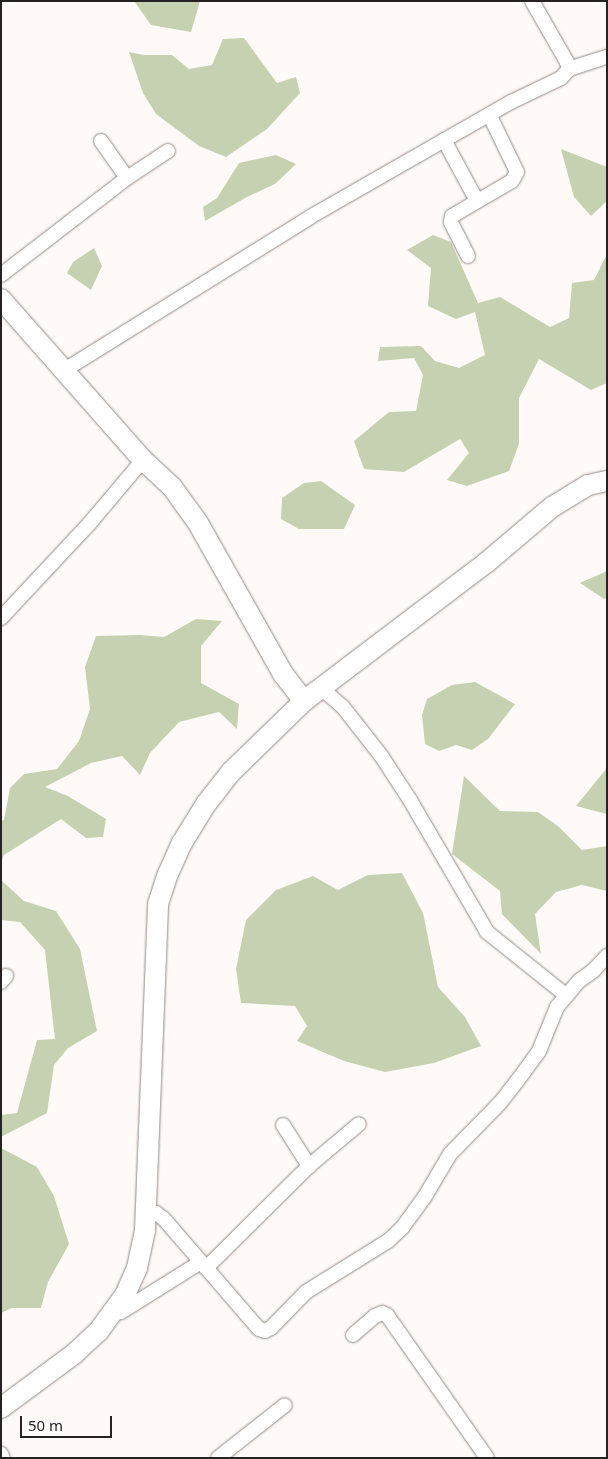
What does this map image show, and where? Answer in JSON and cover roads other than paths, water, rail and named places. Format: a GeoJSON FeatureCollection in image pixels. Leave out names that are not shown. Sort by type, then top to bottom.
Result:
{"type":"FeatureCollection","features":[{"type":"Feature","properties":{"kind":"street"},"geometry":{"type":"LineString","coordinates":[[532,1],[567,62],[569,69]]}},
{"type":"Feature","properties":{"kind":"street"},"geometry":{"type":"LineString","coordinates":[[63,371],[310,217],[489,114],[561,78],[569,69],[607,58]]}},
{"type":"Feature","properties":{"kind":"street"},"geometry":{"type":"LineString","coordinates":[[468,256],[451,219],[454,213],[512,181],[518,172],[489,114]]}},
{"type":"Feature","properties":{"kind":"street"},"geometry":{"type":"LineString","coordinates":[[444,140],[477,201]]}},
{"type":"Feature","properties":{"kind":"street"},"geometry":{"type":"LineString","coordinates":[[101,141],[126,178]]}},
{"type":"Feature","properties":{"kind":"street"},"geometry":{"type":"LineString","coordinates":[[1,276],[126,178],[168,151]]}},
{"type":"Feature","properties":{"kind":"street"},"geometry":{"type":"LineString","coordinates":[[1,299],[143,460],[172,487],[198,523],[283,674],[304,701]]}},
{"type":"Feature","properties":{"kind":"street"},"geometry":{"type":"LineString","coordinates":[[1,618],[89,524],[143,460]]}},
{"type":"Feature","properties":{"kind":"street"},"geometry":{"type":"LineString","coordinates":[[1,1408],[74,1354],[98,1332],[125,1294],[137,1268],[145,1230],[158,904],[168,874],[182,843],[206,804],[232,772],[304,701],[486,563],[552,507],[588,485],[607,481]]}},
{"type":"Feature","properties":{"kind":"street"},"geometry":{"type":"LineString","coordinates":[[321,688],[343,707],[382,757],[410,800],[487,932],[567,996]]}},
{"type":"Feature","properties":{"kind":"street"},"geometry":{"type":"LineString","coordinates":[[146,1212],[156,1213],[164,1219],[254,1324],[265,1331],[276,1325],[306,1292],[388,1241],[414,1213],[450,1154],[500,1103],[518,1080],[538,1050],[557,1007],[579,981],[593,971],[607,956]]}},
{"type":"Feature","properties":{"kind":"street"},"geometry":{"type":"LineString","coordinates":[[112,1313],[121,1312],[203,1265],[309,1166],[359,1124]]}},
{"type":"Feature","properties":{"kind":"street"},"geometry":{"type":"LineString","coordinates":[[283,1125],[309,1166]]}},
{"type":"Feature","properties":{"kind":"street"},"geometry":{"type":"LineString","coordinates":[[353,1335],[375,1316],[382,1313],[387,1315],[488,1458]]}},
{"type":"Feature","properties":{"kind":"street"},"geometry":{"type":"LineString","coordinates":[[218,1458],[285,1405]]}},
{"type":"Feature","properties":{"kind":"street"},"geometry":{"type":"LineString","coordinates":[[1,1454],[3,1458]]}}]}
